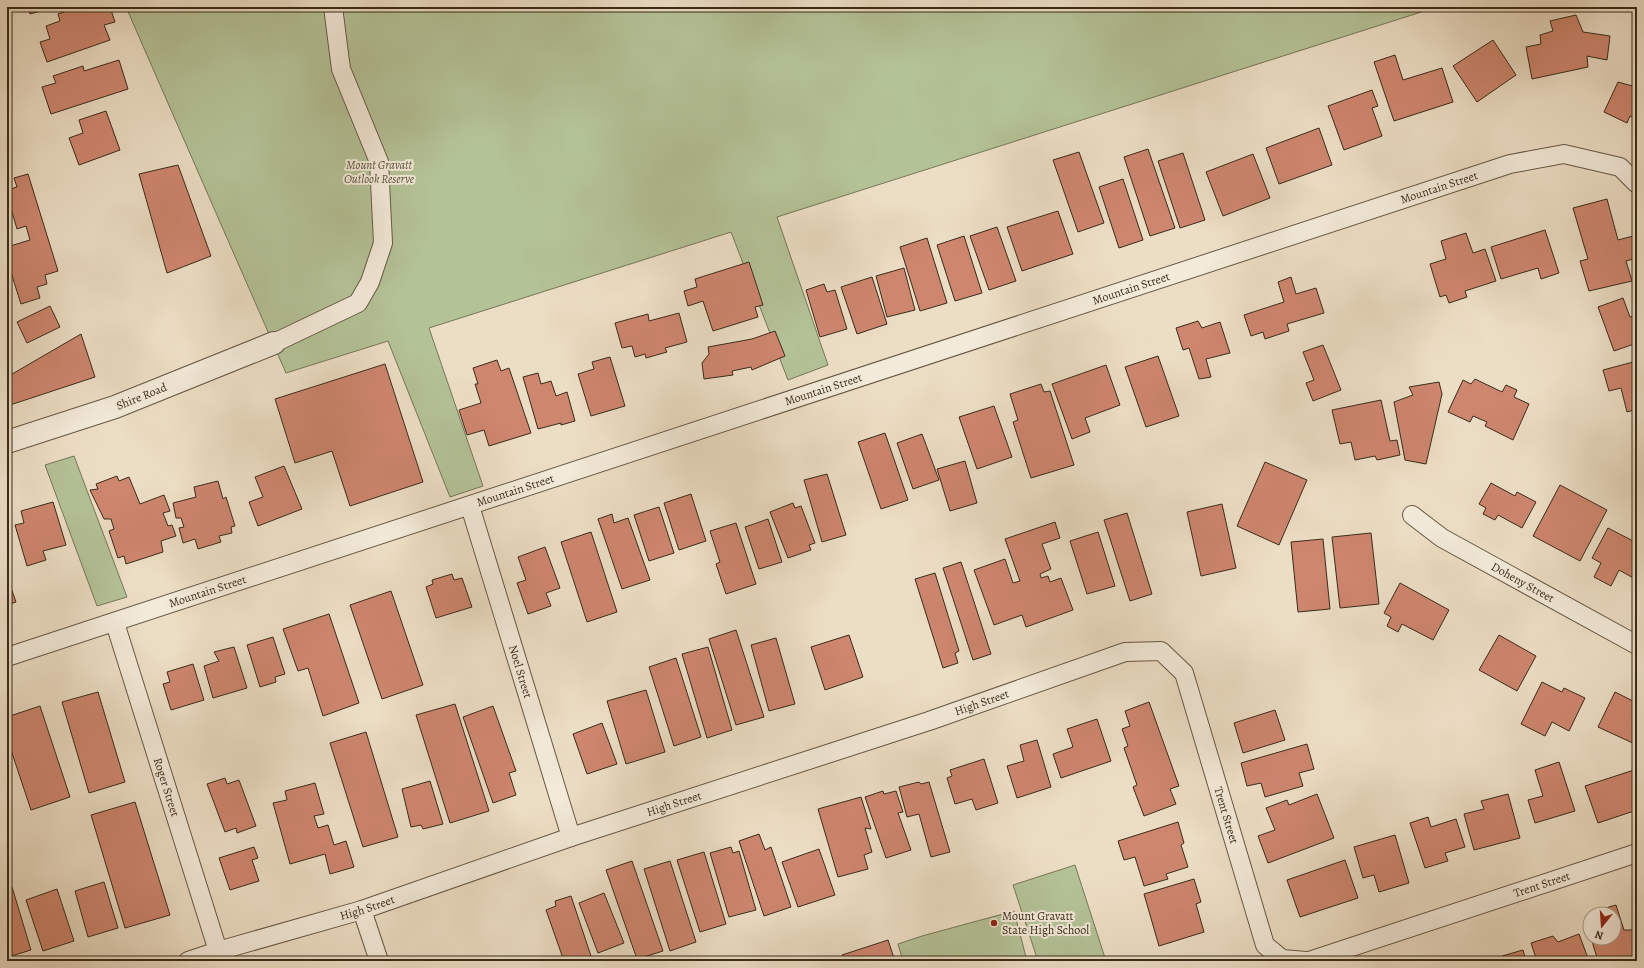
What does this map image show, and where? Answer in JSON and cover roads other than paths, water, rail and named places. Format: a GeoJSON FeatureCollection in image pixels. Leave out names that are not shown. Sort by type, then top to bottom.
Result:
{"type":"FeatureCollection","features":[{"type":"Feature","properties":{"kind":"street"},"geometry":{"type":"LineString","coordinates":[[274,343],[358,303],[370,282],[383,243],[379,162],[341,69],[333,7]]}},
{"type":"Feature","properties":{"kind":"street","name":"Mountain Street"},"geometry":{"type":"LineString","coordinates":[[7,657],[115,623],[1510,164],[1564,154],[1620,168],[1637,184]]}},
{"type":"Feature","properties":{"kind":"street","name":"Shire Road"},"geometry":{"type":"LineString","coordinates":[[7,442],[115,407],[274,343]]}},
{"type":"Feature","properties":{"kind":"street","name":"Noel Street"},"geometry":{"type":"LineString","coordinates":[[470,506],[571,837]]}},
{"type":"Feature","properties":{"kind":"street","name":"Doheny Street"},"geometry":{"type":"LineString","coordinates":[[1412,515],[1442,538],[1637,646]]}},
{"type":"Feature","properties":{"kind":"street","name":"Roger Street"},"geometry":{"type":"LineString","coordinates":[[115,623],[218,951]]}},
{"type":"Feature","properties":{"kind":"street","name":"High Street"},"geometry":{"type":"LineString","coordinates":[[188,961],[362,910],[571,837],[930,721],[1125,652],[1161,651]]}},
{"type":"Feature","properties":{"kind":"street","name":"Trent Street"},"geometry":{"type":"LineString","coordinates":[[1161,651],[1184,673],[1265,945],[1282,959],[1306,961]]}},
{"type":"Feature","properties":{"kind":"street","name":"Trent Street"},"geometry":{"type":"LineString","coordinates":[[1309,961],[1637,853]]}},
{"type":"Feature","properties":{"kind":"street"},"geometry":{"type":"LineString","coordinates":[[362,910],[379,961]]}},
{"type":"Feature","properties":{"kind":"place","name":"Mount Gravatt State High School"},"geometry":{"type":"Point","coordinates":[994,923]}},
{"type":"Feature","properties":{"kind":"park label","name":"Mount Gravatt Outlook Reserve"},"geometry":{"type":"Point","coordinates":[379,172]}}]}
